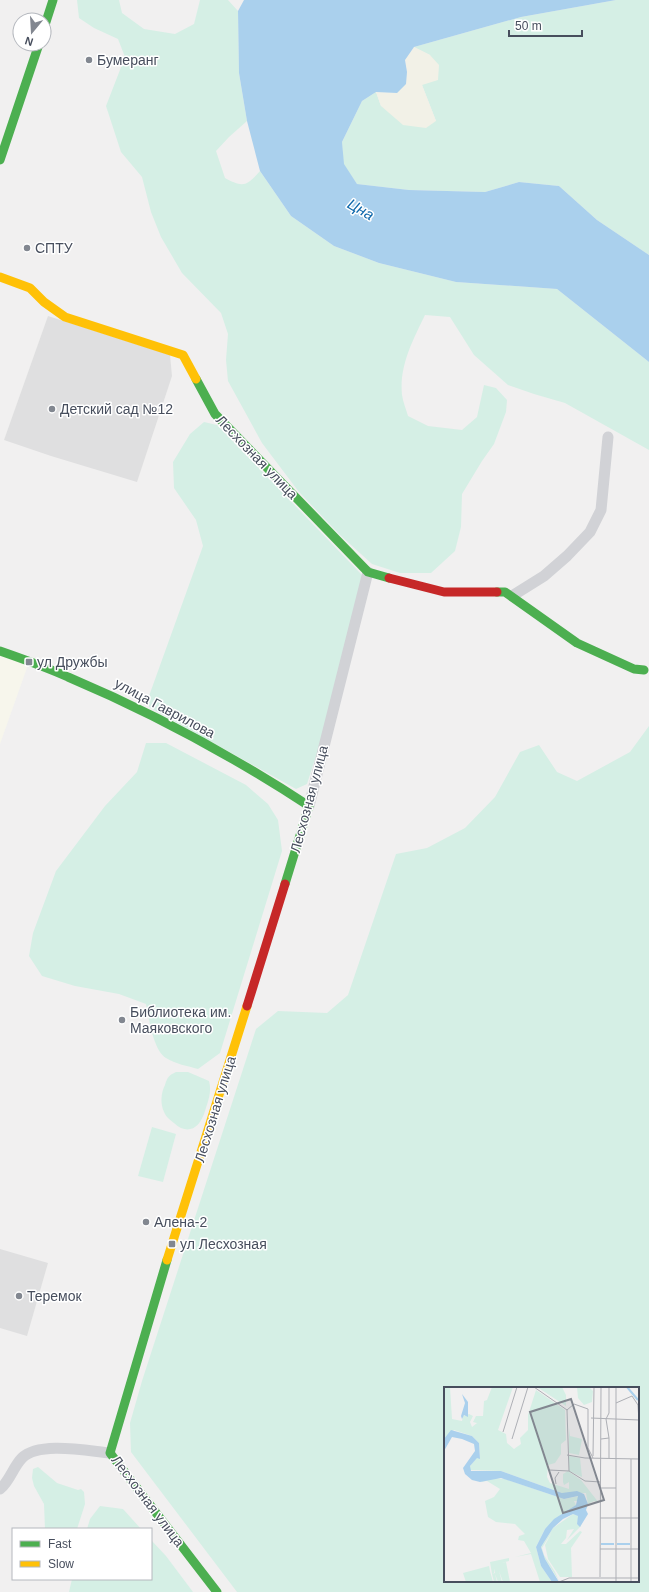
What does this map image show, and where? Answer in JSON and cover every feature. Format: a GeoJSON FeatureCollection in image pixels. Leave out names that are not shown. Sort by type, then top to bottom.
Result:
{"type":"FeatureCollection","features":[{"type":"Feature","properties":{"kind":"street"},"geometry":{"type":"LineString","coordinates":[[49,12],[53,0]]}},
{"type":"Feature","properties":{"kind":"street"},"geometry":{"type":"LineString","coordinates":[[0,160],[36,52]]}},
{"type":"Feature","properties":{"kind":"street","name":"Лесхозная улица"},"geometry":{"type":"LineString","coordinates":[[0,277],[30,288],[44,302],[65,317],[183,355],[215,414],[368,572],[309,806],[172,1244],[110,1453],[217,1592]]}},
{"type":"Feature","properties":{"kind":"street"},"geometry":{"type":"LineString","coordinates":[[512,596],[544,576],[567,556],[590,532],[601,510],[608,437]]}},
{"type":"Feature","properties":{"kind":"street"},"geometry":{"type":"LineString","coordinates":[[368,572],[444,592],[505,592],[576,643],[634,669],[644,670]]}},
{"type":"Feature","properties":{"kind":"street","name":"улица Гаврилова"},"geometry":{"type":"LineString","coordinates":[[0,651],[67,676],[123,701],[258,773],[309,806]]}},
{"type":"Feature","properties":{"kind":"street"},"geometry":{"type":"LineString","coordinates":[[0,1489],[22,1458],[31,1452],[57,1449],[110,1453]]}},
{"type":"Feature","properties":{"kind":"shaded area"},"geometry":{"type":"Polygon","coordinates":[[[48,316],[170,355],[172,376],[137,482],[4,440],[48,316]]]}},
{"type":"Feature","properties":{"kind":"shaded area"},"geometry":{"type":"Polygon","coordinates":[[[0,651],[29,662],[0,744],[0,651]]]}},
{"type":"Feature","properties":{"kind":"shaded area","name":"Теремок"},"geometry":{"type":"Polygon","coordinates":[[[0,1249],[48,1263],[27,1336],[0,1328],[0,1249]]]}},
{"type":"Feature","properties":{"kind":"green space"},"geometry":{"type":"Polygon","coordinates":[[[77,0],[119,0],[122,13],[144,29],[175,34],[194,24],[200,0],[228,0],[238,11],[239,73],[247,121],[216,151],[225,178],[236,183],[244,184],[252,180],[260,171],[291,216],[334,246],[379,263],[456,282],[557,289],[649,362],[649,450],[565,403],[508,385],[474,355],[450,317],[425,315],[408,354],[403,374],[402,395],[408,416],[428,426],[462,430],[477,417],[484,385],[496,388],[507,400],[506,412],[494,444],[462,494],[461,527],[455,551],[431,573],[400,573],[372,564],[340,535],[299,492],[262,443],[228,381],[226,360],[228,334],[221,313],[182,273],[161,237],[151,212],[142,177],[121,152],[106,106],[125,57],[118,39],[94,28],[79,18],[77,0]]]}},
{"type":"Feature","properties":{"kind":"green space"},"geometry":{"type":"Polygon","coordinates":[[[616,0],[649,0],[649,255],[597,220],[559,186],[519,182],[485,192],[409,190],[357,184],[343,164],[342,142],[362,101],[376,92],[381,106],[436,121],[422,85],[430,55],[414,47],[521,17],[616,0]]]}},
{"type":"Feature","properties":{"kind":"green space"},"geometry":{"type":"Polygon","coordinates":[[[204,422],[217,425],[362,575],[367,597],[307,784],[296,789],[149,707],[149,696],[203,546],[196,520],[174,488],[173,462],[190,434],[204,422]]]}},
{"type":"Feature","properties":{"kind":"green space"},"geometry":{"type":"Polygon","coordinates":[[[649,726],[649,1592],[237,1592],[131,1452],[130,1423],[142,1381],[256,1029],[278,1011],[327,1013],[348,995],[396,854],[427,848],[465,828],[495,797],[520,752],[539,745],[557,772],[577,781],[630,752],[649,726]]]}},
{"type":"Feature","properties":{"kind":"green space"},"geometry":{"type":"Polygon","coordinates":[[[146,743],[166,743],[246,785],[268,804],[278,820],[282,851],[220,1053],[198,1069],[173,1062],[162,1054],[152,1033],[146,1004],[119,994],[75,986],[42,976],[29,956],[33,933],[56,871],[105,806],[137,772],[146,743]]]}},
{"type":"Feature","properties":{"kind":"green space"},"geometry":{"type":"Polygon","coordinates":[[[176,1072],[188,1072],[209,1081],[209,1096],[203,1117],[197,1126],[193,1128],[184,1129],[179,1127],[167,1117],[163,1109],[162,1095],[164,1088],[170,1076],[176,1072]]]}},
{"type":"Feature","properties":{"kind":"green space"},"geometry":{"type":"Polygon","coordinates":[[[152,1127],[176,1134],[163,1182],[138,1176],[152,1127]]]}},
{"type":"Feature","properties":{"kind":"green space"},"geometry":{"type":"Polygon","coordinates":[[[38,1467],[57,1483],[78,1490],[81,1489],[84,1492],[85,1504],[77,1528],[45,1528],[44,1504],[34,1486],[32,1478],[33,1469],[38,1467]]]}},
{"type":"Feature","properties":{"kind":"green space"},"geometry":{"type":"Polygon","coordinates":[[[100,1506],[123,1509],[140,1528],[87,1528],[90,1519],[100,1506]]]}},
{"type":"Feature","properties":{"kind":"green space"},"geometry":{"type":"Polygon","coordinates":[[[152,1541],[166,1556],[193,1592],[69,1592],[72,1580],[152,1580],[152,1541]]]}},
{"type":"Feature","properties":{"kind":"sand"},"geometry":{"type":"Polygon","coordinates":[[[414,47],[430,55],[439,65],[438,80],[422,85],[436,121],[426,128],[403,125],[381,106],[376,92],[397,93],[407,72],[405,59],[414,47]]]}},
{"type":"Feature","properties":{"kind":"water","name":"Цна"},"geometry":{"type":"Polygon","coordinates":[[[244,0],[616,0],[521,17],[414,47],[405,60],[407,72],[406,84],[397,93],[376,92],[362,101],[342,142],[344,164],[357,184],[409,190],[485,192],[519,182],[559,186],[597,220],[649,255],[649,362],[557,289],[456,282],[379,263],[334,246],[291,216],[260,171],[247,121],[239,73],[238,11],[244,0]]]}},
{"type":"Feature","properties":{"kind":"traffic: fast"},"geometry":{"type":"LineString","coordinates":[[49,12],[53,0]]}},
{"type":"Feature","properties":{"kind":"traffic: fast"},"geometry":{"type":"LineString","coordinates":[[0,160],[36,52]]}},
{"type":"Feature","properties":{"kind":"traffic: fast"},"geometry":{"type":"LineString","coordinates":[[196,379],[215,414],[368,572],[389,578]]}},
{"type":"Feature","properties":{"kind":"traffic: fast"},"geometry":{"type":"LineString","coordinates":[[497,592],[505,592],[577,643],[634,669],[644,670]]}},
{"type":"Feature","properties":{"kind":"traffic: fast"},"geometry":{"type":"LineString","coordinates":[[0,651],[60,673],[161,720],[222,753],[309,806],[285,884]]}},
{"type":"Feature","properties":{"kind":"traffic: fast"},"geometry":{"type":"LineString","coordinates":[[167,1260],[110,1453],[217,1592]]}},
{"type":"Feature","properties":{"kind":"traffic: slow"},"geometry":{"type":"LineString","coordinates":[[0,277],[30,288],[44,302],[65,317],[183,355],[196,379]]}},
{"type":"Feature","properties":{"kind":"traffic: slow"},"geometry":{"type":"LineString","coordinates":[[167,1260],[247,1006]]}},
{"type":"Feature","properties":{"kind":"traffic: jam"},"geometry":{"type":"LineString","coordinates":[[389,578],[444,592],[497,592]]}},
{"type":"Feature","properties":{"kind":"traffic: jam"},"geometry":{"type":"LineString","coordinates":[[247,1006],[285,884]]}},
{"type":"Feature","properties":{"kind":"place","name":"Бумеранг"},"geometry":{"type":"Point","coordinates":[89,60]}},
{"type":"Feature","properties":{"kind":"place","name":"СПТУ"},"geometry":{"type":"Point","coordinates":[27,248]}},
{"type":"Feature","properties":{"kind":"place","name":"Детский сад №12"},"geometry":{"type":"Point","coordinates":[52,409]}},
{"type":"Feature","properties":{"kind":"place","name":"ул Дружбы"},"geometry":{"type":"Point","coordinates":[29,662]}},
{"type":"Feature","properties":{"kind":"place","name":"Библиотека им. Маяковского"},"geometry":{"type":"Point","coordinates":[122,1020]}},
{"type":"Feature","properties":{"kind":"place","name":"Алена-2"},"geometry":{"type":"Point","coordinates":[146,1222]}},
{"type":"Feature","properties":{"kind":"place","name":"ул Лесхозная"},"geometry":{"type":"Point","coordinates":[172,1244]}},
{"type":"Feature","properties":{"kind":"place","name":"Теремок"},"geometry":{"type":"Point","coordinates":[19,1296]}}]}
